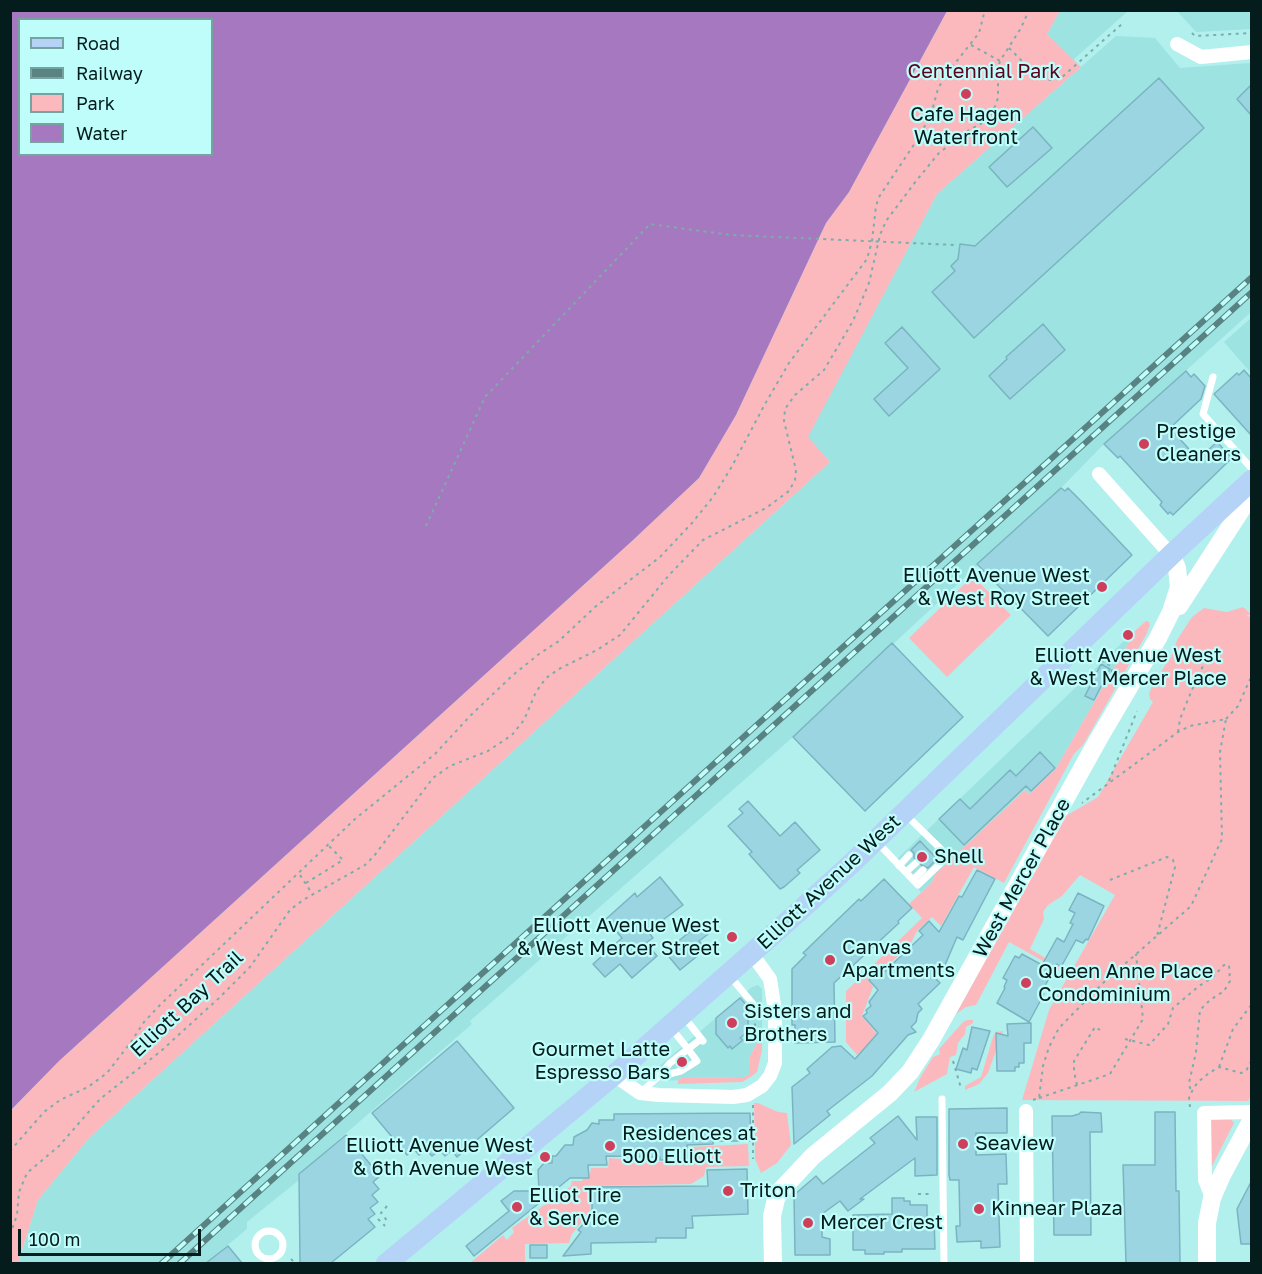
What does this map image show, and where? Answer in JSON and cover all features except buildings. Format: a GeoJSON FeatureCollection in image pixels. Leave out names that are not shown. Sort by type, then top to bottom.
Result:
{"type":"FeatureCollection","features":[{"type":"Feature","properties":{"kind":"main road","name":"Elliott Avenue West"},"geometry":{"type":"LineString","coordinates":[[386,1263],[614,1075],[752,954],[875,841],[1251,480]]}},
{"type":"Feature","properties":{"kind":"main road"},"geometry":{"type":"LineString","coordinates":[[1158,638],[1251,493]]}},
{"type":"Feature","properties":{"kind":"main road","name":"West Mercer Place"},"geometry":{"type":"LineString","coordinates":[[773,1263],[772,1216],[780,1191],[813,1156],[890,1093],[910,1072],[932,1040],[1158,638],[1171,612],[1179,587],[1177,568],[1171,555]]}},
{"type":"Feature","properties":{"kind":"main road"},"geometry":{"type":"LineString","coordinates":[[1207,1263],[1207,1223],[1212,1198],[1251,1119]]}},
{"type":"Feature","properties":{"kind":"street"},"geometry":{"type":"LineString","coordinates":[[1177,44],[1201,57],[1251,52]]}},
{"type":"Feature","properties":{"kind":"street"},"geometry":{"type":"LineString","coordinates":[[1099,474],[1171,555]]}},
{"type":"Feature","properties":{"kind":"street"},"geometry":{"type":"LineString","coordinates":[[614,1075],[640,1093],[753,1096],[770,1076],[775,1063],[776,1040],[774,995],[770,979],[752,954]]}},
{"type":"Feature","properties":{"kind":"street"},"geometry":{"type":"LineString","coordinates":[[1026,1111],[1027,1263]]}},
{"type":"Feature","properties":{"kind":"street"},"geometry":{"type":"LineString","coordinates":[[1212,1198],[1205,1180],[1204,1113],[1251,1112]]}},
{"type":"Feature","properties":{"kind":"lane"},"geometry":{"type":"LineString","coordinates":[[1214,376],[1203,414],[1251,469]]}},
{"type":"Feature","properties":{"kind":"lane"},"geometry":{"type":"LineString","coordinates":[[875,841],[918,885],[948,856],[904,813]]}},
{"type":"Feature","properties":{"kind":"lane"},"geometry":{"type":"LineString","coordinates":[[921,843],[928,837]]}},
{"type":"Feature","properties":{"kind":"lane"},"geometry":{"type":"LineString","coordinates":[[928,851],[936,844]]}},
{"type":"Feature","properties":{"kind":"lane"},"geometry":{"type":"LineString","coordinates":[[936,858],[943,851]]}},
{"type":"Feature","properties":{"kind":"lane"},"geometry":{"type":"LineString","coordinates":[[899,866],[909,855]]}},
{"type":"Feature","properties":{"kind":"lane"},"geometry":{"type":"LineString","coordinates":[[906,872],[916,863]]}},
{"type":"Feature","properties":{"kind":"lane"},"geometry":{"type":"LineString","coordinates":[[913,880],[923,870]]}},
{"type":"Feature","properties":{"kind":"lane"},"geometry":{"type":"LineString","coordinates":[[728,974],[753,1004],[755,1011]]}},
{"type":"Feature","properties":{"kind":"lane"},"geometry":{"type":"LineString","coordinates":[[640,1093],[670,1063],[702,1040],[676,1021]]}},
{"type":"Feature","properties":{"kind":"lane"},"geometry":{"type":"LineString","coordinates":[[658,1077],[681,1071],[697,1061],[688,1049],[676,1021]]}},
{"type":"Feature","properties":{"kind":"lane"},"geometry":{"type":"LineString","coordinates":[[942,1099],[944,1263]]}},
{"type":"Feature","properties":{"kind":"lane"},"geometry":{"type":"LineString","coordinates":[[270,1231],[278,1235],[283,1244],[277,1256],[268,1262],[260,1256],[254,1244],[258,1236],[270,1231]]}},
{"type":"Feature","properties":{"kind":"path"},"geometry":{"type":"LineString","coordinates":[[10,1151],[44,1112],[60,1100],[88,1087],[107,1073],[152,1013],[328,845],[386,793],[428,760],[513,675],[671,547],[713,497],[789,363],[867,259],[879,197],[919,137],[931,114],[938,89],[945,76],[979,33],[985,10]]}},
{"type":"Feature","properties":{"kind":"path"},"geometry":{"type":"LineString","coordinates":[[971,45],[1000,61],[1029,10]]}},
{"type":"Feature","properties":{"kind":"path"},"geometry":{"type":"LineString","coordinates":[[1009,48],[1040,79],[1053,80],[1060,78],[1123,23]]}},
{"type":"Feature","properties":{"kind":"path"},"geometry":{"type":"LineString","coordinates":[[1192,33],[1195,36],[1251,33]]}},
{"type":"Feature","properties":{"kind":"path","name":"Elliott Bay Trail"},"geometry":{"type":"LineString","coordinates":[[10,1235],[17,1215],[19,1192],[27,1173],[58,1146],[100,1099],[161,1051],[219,998],[250,967],[291,910],[374,856],[433,778],[450,766],[488,751],[512,735],[524,720],[536,692],[546,678],[620,635],[676,567],[703,540],[766,508],[786,494],[795,480],[796,470],[783,421],[785,409],[795,395],[824,370],[841,343],[863,301],[878,242],[886,221],[930,163],[948,146],[986,121],[993,112],[998,98],[1000,61]]}},
{"type":"Feature","properties":{"kind":"path"},"geometry":{"type":"LineString","coordinates":[[426,526],[485,397],[650,224],[731,235],[955,245]]}},
{"type":"Feature","properties":{"kind":"path"},"geometry":{"type":"LineString","coordinates":[[1101,660],[1111,666],[1112,672],[1130,686]]}},
{"type":"Feature","properties":{"kind":"path"},"geometry":{"type":"LineString","coordinates":[[1178,732],[1180,719],[1194,685],[1203,666],[1210,660]]}},
{"type":"Feature","properties":{"kind":"path"},"geometry":{"type":"LineString","coordinates":[[1040,1098],[1043,1066],[1049,1047],[1059,1028],[1136,954],[1191,906],[1222,839],[1220,752],[1226,719],[1238,706],[1251,675]]}},
{"type":"Feature","properties":{"kind":"path"},"geometry":{"type":"LineString","coordinates":[[1108,784],[1137,711]]}},
{"type":"Feature","properties":{"kind":"path"},"geometry":{"type":"LineString","coordinates":[[1061,807],[1067,811],[1078,806],[1178,732],[1191,726],[1226,719]]}},
{"type":"Feature","properties":{"kind":"path"},"geometry":{"type":"LineString","coordinates":[[306,883],[343,860],[328,845]]}},
{"type":"Feature","properties":{"kind":"path"},"geometry":{"type":"LineString","coordinates":[[1110,880],[1167,857],[1173,860],[1175,867],[1156,936]]}},
{"type":"Feature","properties":{"kind":"path"},"geometry":{"type":"LineString","coordinates":[[299,874],[313,895]]}},
{"type":"Feature","properties":{"kind":"path"},"geometry":{"type":"LineString","coordinates":[[1026,1111],[1033,1099],[1110,1074],[1143,1019],[1136,954]]}},
{"type":"Feature","properties":{"kind":"path"},"geometry":{"type":"LineString","coordinates":[[1125,1039],[1129,1042],[1149,1045],[1168,1024],[1173,1008],[1198,986],[1212,978],[1224,965],[1229,965],[1230,981],[1224,991],[1209,1000],[1200,1010],[1196,1052],[1189,1083],[1190,1088],[1193,1089]]}},
{"type":"Feature","properties":{"kind":"path"},"geometry":{"type":"LineString","coordinates":[[1190,1107],[1193,1089],[1198,1082],[1220,1067],[1233,1029],[1251,1004]]}},
{"type":"Feature","properties":{"kind":"path"},"geometry":{"type":"LineString","coordinates":[[749,1040],[755,1029],[755,1011]]}},
{"type":"Feature","properties":{"kind":"path"},"geometry":{"type":"LineString","coordinates":[[1077,1085],[1074,1061],[1095,1027],[1100,1030]]}},
{"type":"Feature","properties":{"kind":"path"},"geometry":{"type":"LineString","coordinates":[[1220,1067],[1241,1073],[1246,1071],[1251,1060]]}},
{"type":"Feature","properties":{"kind":"path"},"geometry":{"type":"LineString","coordinates":[[953,1061],[961,1088]]}},
{"type":"Feature","properties":{"kind":"path"},"geometry":{"type":"LineString","coordinates":[[753,1096],[753,1159]]}},
{"type":"Feature","properties":{"kind":"path"},"geometry":{"type":"LineString","coordinates":[[445,1163],[452,1170]]}},
{"type":"Feature","properties":{"kind":"path"},"geometry":{"type":"LineString","coordinates":[[918,1194],[939,1194]]}},
{"type":"Feature","properties":{"kind":"path"},"geometry":{"type":"LineString","coordinates":[[387,1206],[381,1213],[389,1223]]}},
{"type":"Feature","properties":{"kind":"path"},"geometry":{"type":"LineString","coordinates":[[378,1219],[385,1226]]}},
{"type":"Feature","properties":{"kind":"path"},"geometry":{"type":"LineString","coordinates":[[291,1259],[296,1263]]}},
{"type":"Feature","properties":{"kind":"shaded area"},"geometry":{"type":"Polygon","coordinates":[[[1060,11],[1128,11],[1073,60],[1047,34],[1060,11]]]}},
{"type":"Feature","properties":{"kind":"shaded area"},"geometry":{"type":"Polygon","coordinates":[[[1177,11],[1251,11],[1251,29],[1196,32],[1177,11]]]}},
{"type":"Feature","properties":{"kind":"shaded area"},"geometry":{"type":"Polygon","coordinates":[[[1116,36],[1155,38],[1180,68],[1251,63],[1251,312],[1101,447],[1061,488],[793,737],[470,1021],[472,1024],[299,1174],[299,1180],[247,1222],[247,1229],[206,1263],[18,1264],[38,1200],[89,1138],[830,462],[807,437],[937,194],[1116,36]]]}},
{"type":"Feature","properties":{"kind":"shaded area"},"geometry":{"type":"Polygon","coordinates":[[[1251,318],[1251,373],[1224,342],[1251,318]]]}},
{"type":"Feature","properties":{"kind":"shaded area"},"geometry":{"type":"Polygon","coordinates":[[[1126,639],[1129,642],[1055,770],[1029,794],[1025,790],[935,874],[932,882],[921,892],[893,863],[1126,639]]]}},
{"type":"Feature","properties":{"kind":"shaded area"},"geometry":{"type":"Polygon","coordinates":[[[758,985],[762,989],[762,1028],[761,1035],[749,1058],[751,1074],[744,1077],[682,1078],[665,1081],[656,1069],[752,987],[758,985]]]}},
{"type":"Feature","properties":{"kind":"green space","name":"Centennial Park"},"geometry":{"type":"Polygon","coordinates":[[[947,11],[1060,11],[1047,34],[1081,67],[937,194],[808,437],[830,462],[89,1138],[38,1200],[18,1263],[11,1264],[11,1110],[59,1061],[699,478],[736,415],[826,223],[849,192],[947,11]]]}},
{"type":"Feature","properties":{"kind":"green space"},"geometry":{"type":"Polygon","coordinates":[[[973,576],[1011,615],[947,677],[909,638],[973,576]]]}},
{"type":"Feature","properties":{"kind":"green space"},"geometry":{"type":"Polygon","coordinates":[[[1243,607],[1251,614],[1246,616],[1252,617],[1252,1094],[1248,1101],[1022,1100],[1049,1010],[1115,895],[1080,875],[1062,896],[1048,905],[1043,912],[1044,919],[1030,949],[1061,967],[1059,970],[1009,942],[976,1005],[966,1007],[956,1014],[1064,817],[1098,797],[1153,702],[1149,694],[1153,683],[1171,657],[1177,640],[1192,617],[1204,608],[1227,612],[1243,607]]]}},
{"type":"Feature","properties":{"kind":"green space"},"geometry":{"type":"Polygon","coordinates":[[[1146,621],[1150,625],[1146,635],[1083,745],[1074,754],[1004,883],[974,867],[941,926],[932,917],[917,931],[910,945],[885,968],[875,969],[868,978],[873,987],[862,1016],[878,1035],[857,1055],[846,1042],[846,991],[922,918],[909,904],[932,882],[935,874],[1025,790],[1029,794],[1055,770],[1129,642],[1126,639],[1146,621]]]}},
{"type":"Feature","properties":{"kind":"green space"},"geometry":{"type":"Polygon","coordinates":[[[762,1001],[762,1050],[757,1072],[742,1082],[678,1084],[678,1080],[682,1078],[744,1077],[750,1074],[749,1058],[761,1035],[762,1001]]]}},
{"type":"Feature","properties":{"kind":"green space"},"geometry":{"type":"Polygon","coordinates":[[[967,1020],[973,1020],[973,1023],[966,1027],[965,1034],[958,1043],[956,1055],[950,1057],[947,1074],[914,1092],[933,1057],[940,1054],[939,1049],[967,1020]]]}},
{"type":"Feature","properties":{"kind":"green space"},"geometry":{"type":"Polygon","coordinates":[[[1003,1031],[988,1073],[979,1084],[965,1090],[965,1086],[981,1077],[993,1037],[996,1032],[1003,1031]]]}},
{"type":"Feature","properties":{"kind":"green space"},"geometry":{"type":"Polygon","coordinates":[[[754,1103],[787,1113],[791,1145],[777,1163],[761,1173],[755,1159],[754,1103]]]}},
{"type":"Feature","properties":{"kind":"green space"},"geometry":{"type":"Polygon","coordinates":[[[1209,1119],[1231,1119],[1234,1123],[1210,1170],[1209,1119]]]}},
{"type":"Feature","properties":{"kind":"green space"},"geometry":{"type":"Polygon","coordinates":[[[748,1144],[749,1166],[706,1167],[704,1176],[691,1184],[591,1186],[590,1219],[585,1218],[572,1234],[569,1243],[525,1244],[525,1263],[469,1264],[503,1235],[507,1240],[514,1232],[512,1228],[571,1186],[572,1181],[582,1181],[584,1175],[590,1174],[591,1168],[608,1168],[609,1158],[690,1162],[691,1147],[748,1144]]]}},
{"type":"Feature","properties":{"kind":"water"},"geometry":{"type":"Polygon","coordinates":[[[11,10],[947,11],[849,192],[826,223],[736,415],[699,478],[59,1061],[11,1110],[11,10]]]}},
{"type":"Feature","properties":{"kind":"railway"},"geometry":{"type":"LineString","coordinates":[[161,1264],[1252,277]]}},
{"type":"Feature","properties":{"kind":"railway"},"geometry":{"type":"LineString","coordinates":[[179,1264],[1252,292]]}},
{"type":"Feature","properties":{"kind":"place","name":"Cafe Hagen Waterfront"},"geometry":{"type":"Point","coordinates":[966,94]}},
{"type":"Feature","properties":{"kind":"place","name":"Prestige Cleaners"},"geometry":{"type":"Point","coordinates":[1144,444]}},
{"type":"Feature","properties":{"kind":"place","name":"Elliott Avenue West & West Roy Street"},"geometry":{"type":"Point","coordinates":[1102,587]}},
{"type":"Feature","properties":{"kind":"place","name":"Elliott Avenue West & West Mercer Place"},"geometry":{"type":"Point","coordinates":[1128,635]}},
{"type":"Feature","properties":{"kind":"place","name":"Shell"},"geometry":{"type":"Point","coordinates":[922,857]}},
{"type":"Feature","properties":{"kind":"place","name":"Elliott Avenue West & West Mercer Street"},"geometry":{"type":"Point","coordinates":[732,937]}},
{"type":"Feature","properties":{"kind":"place","name":"Canvas Apartments"},"geometry":{"type":"Point","coordinates":[830,960]}},
{"type":"Feature","properties":{"kind":"place","name":"Queen Anne Place Condominium"},"geometry":{"type":"Point","coordinates":[1026,983]}},
{"type":"Feature","properties":{"kind":"place","name":"Sisters and Brothers"},"geometry":{"type":"Point","coordinates":[732,1023]}},
{"type":"Feature","properties":{"kind":"place","name":"Gourmet Latte Espresso Bars"},"geometry":{"type":"Point","coordinates":[682,1062]}},
{"type":"Feature","properties":{"kind":"place","name":"Seaview"},"geometry":{"type":"Point","coordinates":[963,1144]}},
{"type":"Feature","properties":{"kind":"place","name":"Residences at 500 Elliott"},"geometry":{"type":"Point","coordinates":[610,1146]}},
{"type":"Feature","properties":{"kind":"place","name":"Elliott Avenue West & 6th Avenue West"},"geometry":{"type":"Point","coordinates":[545,1157]}},
{"type":"Feature","properties":{"kind":"place","name":"Triton"},"geometry":{"type":"Point","coordinates":[728,1191]}},
{"type":"Feature","properties":{"kind":"place","name":"Elliot Tire & Service"},"geometry":{"type":"Point","coordinates":[517,1207]}},
{"type":"Feature","properties":{"kind":"place","name":"Kinnear Plaza"},"geometry":{"type":"Point","coordinates":[979,1209]}},
{"type":"Feature","properties":{"kind":"place","name":"Mercer Crest"},"geometry":{"type":"Point","coordinates":[808,1223]}}]}
